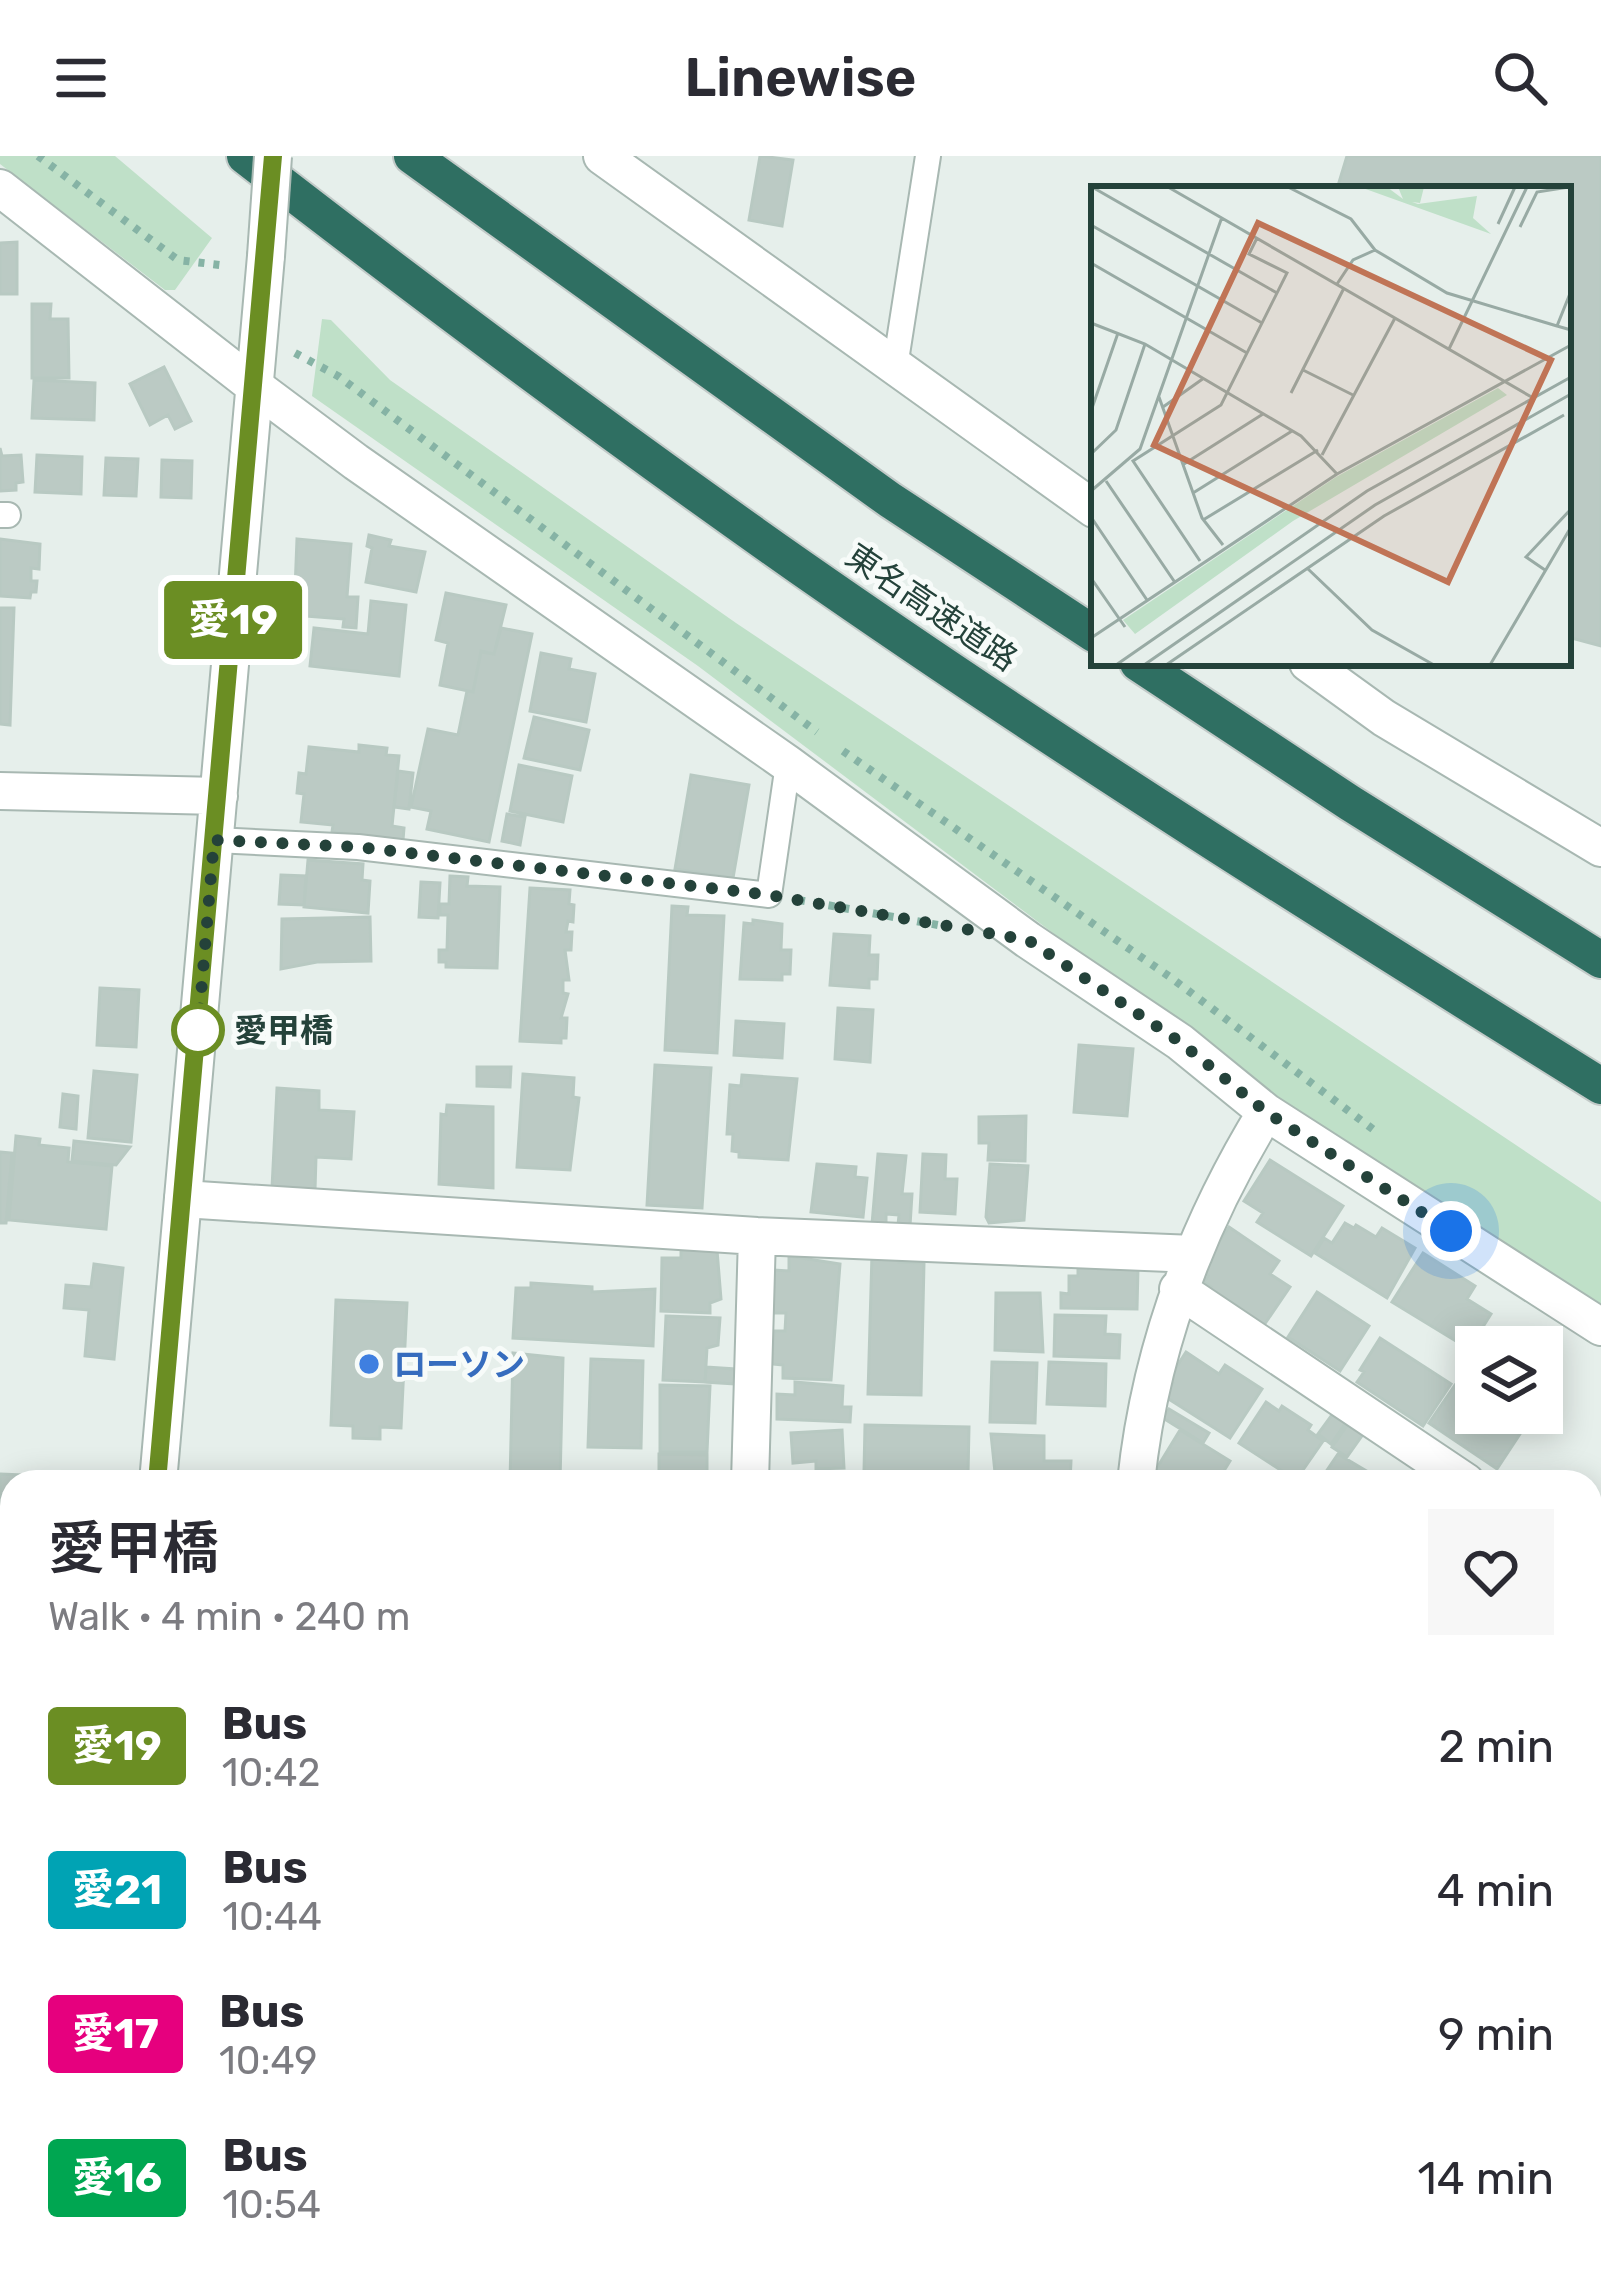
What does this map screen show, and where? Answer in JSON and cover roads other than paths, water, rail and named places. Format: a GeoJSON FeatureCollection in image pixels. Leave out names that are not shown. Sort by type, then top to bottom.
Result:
{"type":"FeatureCollection","features":[{"type":"Feature","properties":{"kind":"highway","name":"東名高速道路"},"geometry":{"type":"LineString","coordinates":[[245,156],[379,260],[801,568],[1284,889],[1601,1086]]}},
{"type":"Feature","properties":{"kind":"highway","name":"東名高速道路"},"geometry":{"type":"LineString","coordinates":[[412,156],[890,500],[1091,632]]}},
{"type":"Feature","properties":{"kind":"highway"},"geometry":{"type":"LineString","coordinates":[[1143,666],[1601,961]]}},
{"type":"Feature","properties":{"kind":"street"},"geometry":{"type":"LineString","coordinates":[[159,1470],[273,156]]}},
{"type":"Feature","properties":{"kind":"street"},"geometry":{"type":"LineString","coordinates":[[602,156],[1091,507]]}},
{"type":"Feature","properties":{"kind":"street"},"geometry":{"type":"LineString","coordinates":[[6,201],[356,462],[788,764],[1028,940],[1180,1042],[1266,1112],[1601,1327]]}},
{"type":"Feature","properties":{"kind":"street"},"geometry":{"type":"LineString","coordinates":[[1312,666],[1384,718],[1601,848]]}},
{"type":"Feature","properties":{"kind":"street"},"geometry":{"type":"LineString","coordinates":[[0,791],[219,796]]}},
{"type":"Feature","properties":{"kind":"street"},"geometry":{"type":"LineString","coordinates":[[1137,1470],[1157,1356],[1178,1289],[1233,1165],[1266,1112]]}},
{"type":"Feature","properties":{"kind":"street"},"geometry":{"type":"LineString","coordinates":[[183,1199],[757,1236],[1194,1253]]}},
{"type":"Feature","properties":{"kind":"street"},"geometry":{"type":"LineString","coordinates":[[750,1470],[757,1236]]}},
{"type":"Feature","properties":{"kind":"street"},"geometry":{"type":"LineString","coordinates":[[1178,1289],[1448,1470]]}},
{"type":"Feature","properties":{"kind":"lane"},"geometry":{"type":"LineString","coordinates":[[895,367],[928,156]]}},
{"type":"Feature","properties":{"kind":"lane"},"geometry":{"type":"LineString","coordinates":[[214,840],[358,847],[769,895],[788,764]]}},
{"type":"Feature","properties":{"kind":"place","name":"愛甲橋"},"geometry":{"type":"Point","coordinates":[198,1030]}},
{"type":"Feature","properties":{"kind":"place","name":"ローソン"},"geometry":{"type":"Point","coordinates":[369,1364]}}]}
